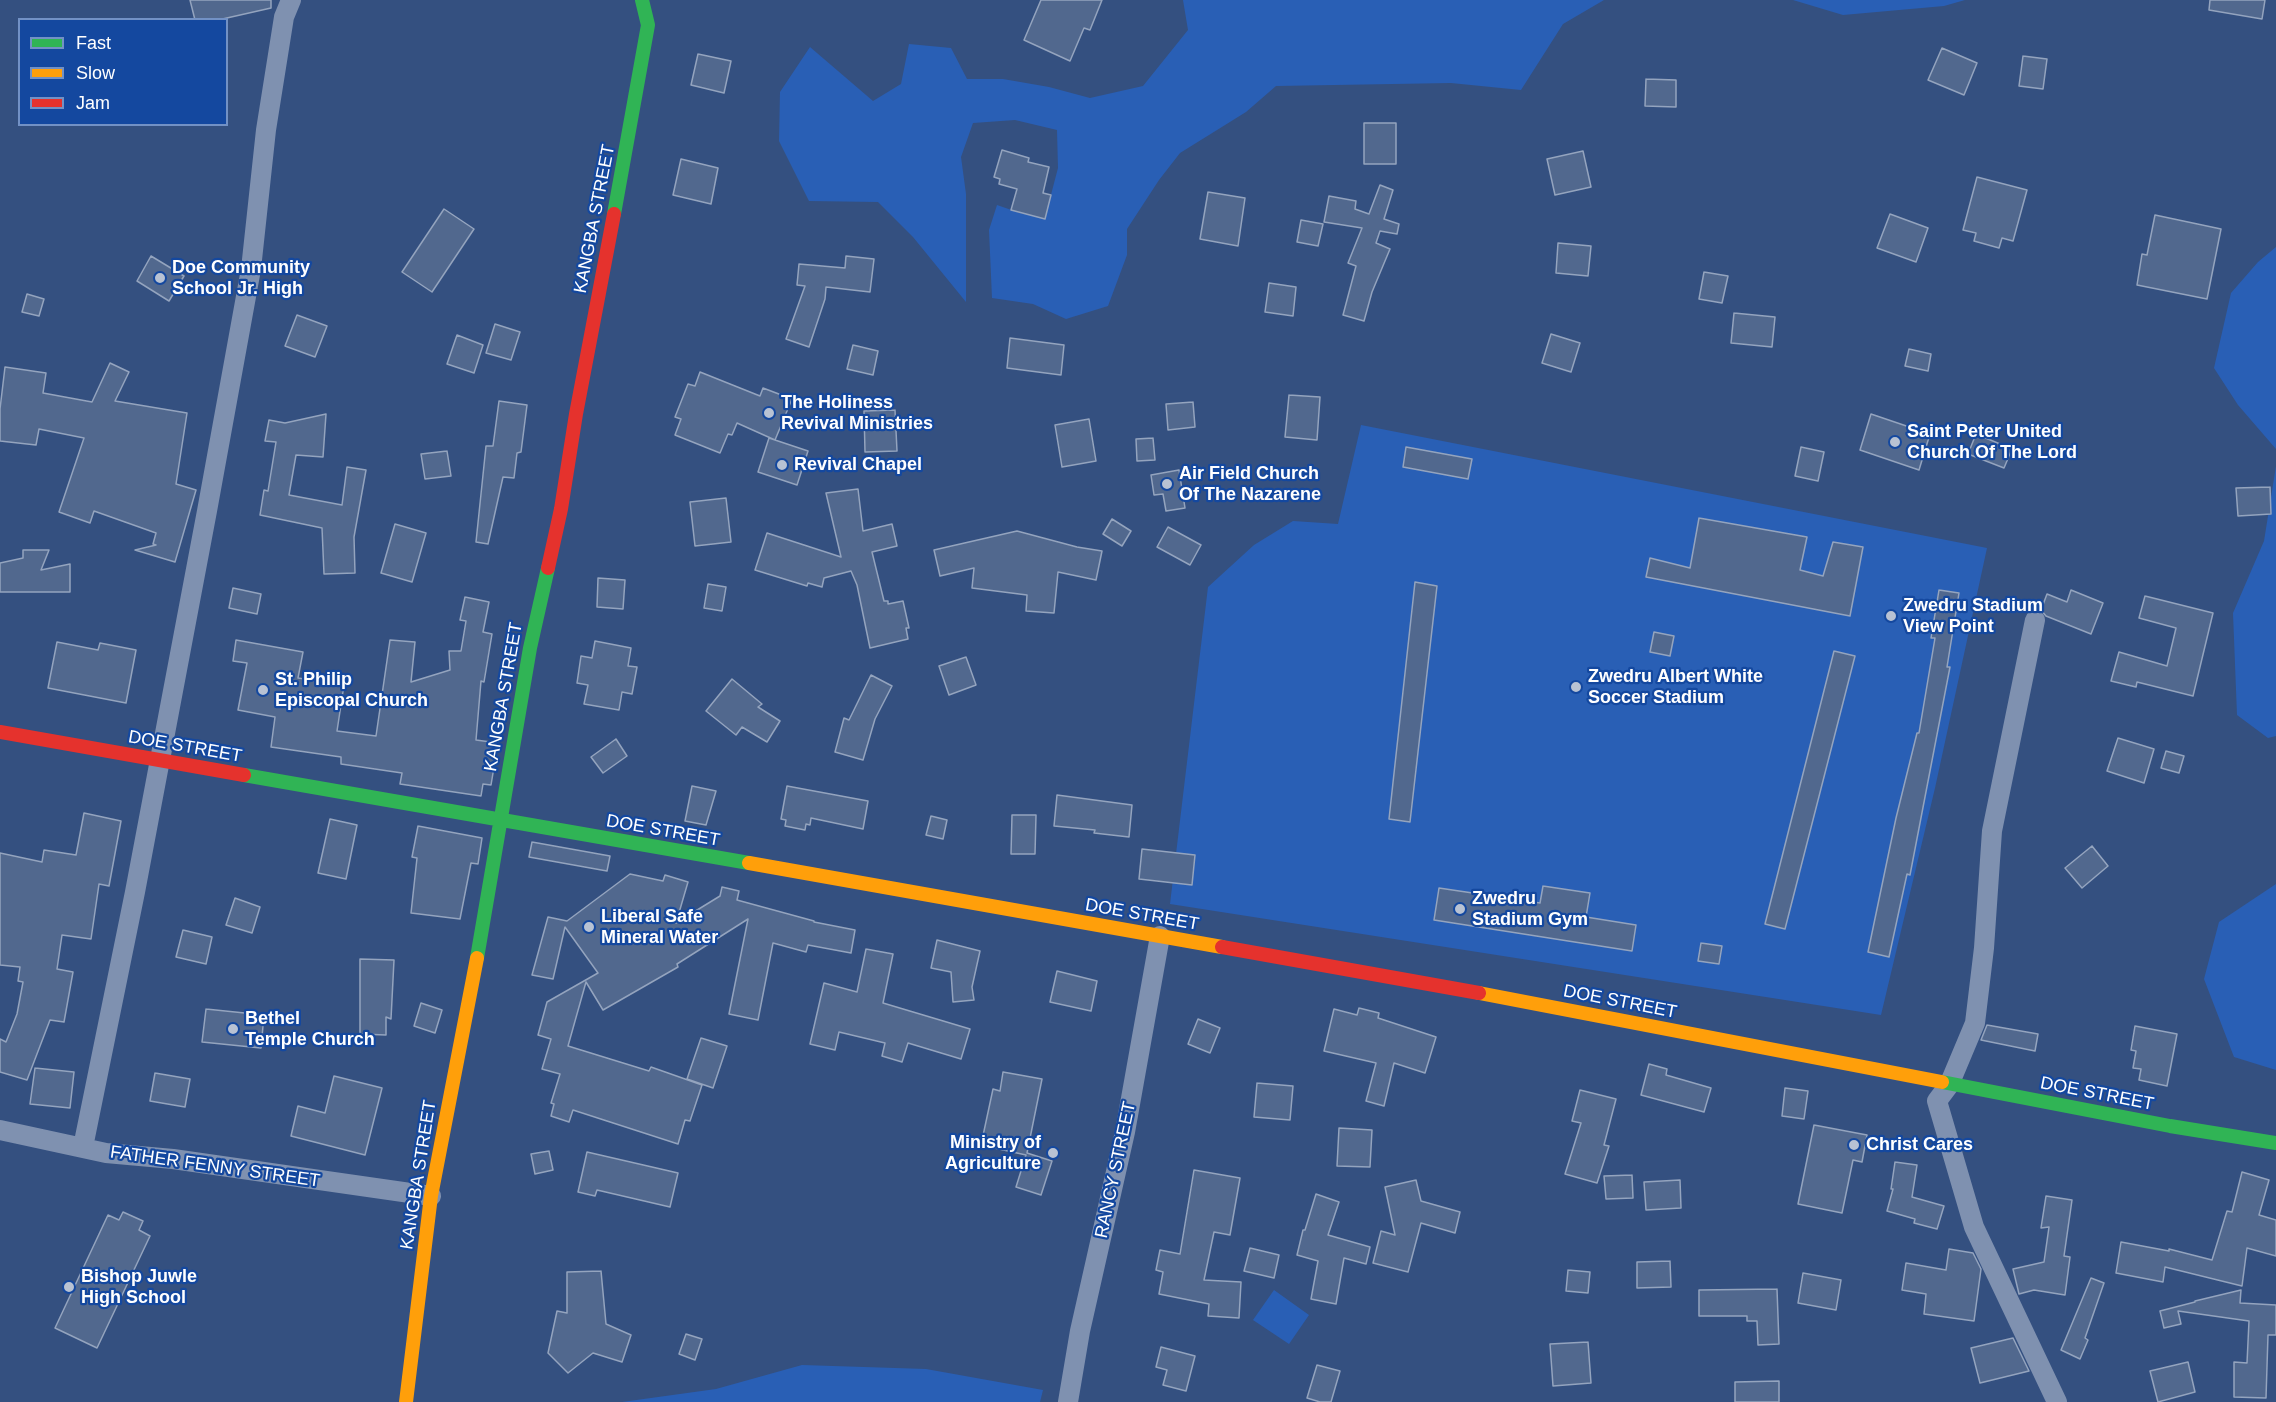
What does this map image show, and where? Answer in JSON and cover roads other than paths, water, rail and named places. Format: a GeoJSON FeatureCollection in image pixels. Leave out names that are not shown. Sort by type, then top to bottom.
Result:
{"type":"FeatureCollection","features":[{"type":"Feature","properties":{"kind":"street"},"geometry":{"type":"LineString","coordinates":[[83,1147],[160,762],[251,269],[266,130],[284,17],[291,0]]}},
{"type":"Feature","properties":{"kind":"street","name":"KANGBA STREET"},"geometry":{"type":"LineString","coordinates":[[406,1402],[431,1196],[487,908],[530,648],[561,509],[576,414],[640,78],[648,25],[642,0]]}},
{"type":"Feature","properties":{"kind":"street"},"geometry":{"type":"LineString","coordinates":[[2035,620],[1992,831],[1976,1023],[1949,1085],[1937,1101],[1974,1227],[2057,1402]]}},
{"type":"Feature","properties":{"kind":"street","name":"DOE STREET"},"geometry":{"type":"LineString","coordinates":[[0,732],[1504,998],[1949,1085],[2276,1143]]}},
{"type":"Feature","properties":{"kind":"street","name":"RANCY STREET"},"geometry":{"type":"LineString","coordinates":[[1068,1402],[1080,1331],[1125,1132],[1160,936]]}},
{"type":"Feature","properties":{"kind":"street","name":"FATHER FENNY STREET"},"geometry":{"type":"LineString","coordinates":[[0,1130],[106,1153],[173,1159],[431,1196]]}},
{"type":"Feature","properties":{"kind":"place","name":"Doe Community School Jr. High"},"geometry":{"type":"Point","coordinates":[160,278]}},
{"type":"Feature","properties":{"kind":"place","name":"The Holiness Revival Ministries"},"geometry":{"type":"Point","coordinates":[769,413]}},
{"type":"Feature","properties":{"kind":"place","name":"Saint Peter United Church Of The Lord"},"geometry":{"type":"Point","coordinates":[1895,442]}},
{"type":"Feature","properties":{"kind":"place","name":"Revival Chapel"},"geometry":{"type":"Point","coordinates":[782,465]}},
{"type":"Feature","properties":{"kind":"place","name":"Air Field Church Of The Nazarene"},"geometry":{"type":"Point","coordinates":[1167,484]}},
{"type":"Feature","properties":{"kind":"place","name":"Zwedru Stadium View Point"},"geometry":{"type":"Point","coordinates":[1891,616]}},
{"type":"Feature","properties":{"kind":"place","name":"Zwedru Albert White Soccer Stadium"},"geometry":{"type":"Point","coordinates":[1576,687]}},
{"type":"Feature","properties":{"kind":"place","name":"St. Philip Episcopal Church"},"geometry":{"type":"Point","coordinates":[263,690]}},
{"type":"Feature","properties":{"kind":"place","name":"Zwedru Stadium Gym"},"geometry":{"type":"Point","coordinates":[1460,909]}},
{"type":"Feature","properties":{"kind":"place","name":"Liberal Safe Mineral Water"},"geometry":{"type":"Point","coordinates":[589,927]}},
{"type":"Feature","properties":{"kind":"place","name":"Bethel Temple Church"},"geometry":{"type":"Point","coordinates":[233,1029]}},
{"type":"Feature","properties":{"kind":"place","name":"Christ Cares"},"geometry":{"type":"Point","coordinates":[1854,1145]}},
{"type":"Feature","properties":{"kind":"place","name":"Ministry of Agriculture"},"geometry":{"type":"Point","coordinates":[1053,1153]}},
{"type":"Feature","properties":{"kind":"place","name":"Bishop Juwle High School"},"geometry":{"type":"Point","coordinates":[69,1287]}}]}
